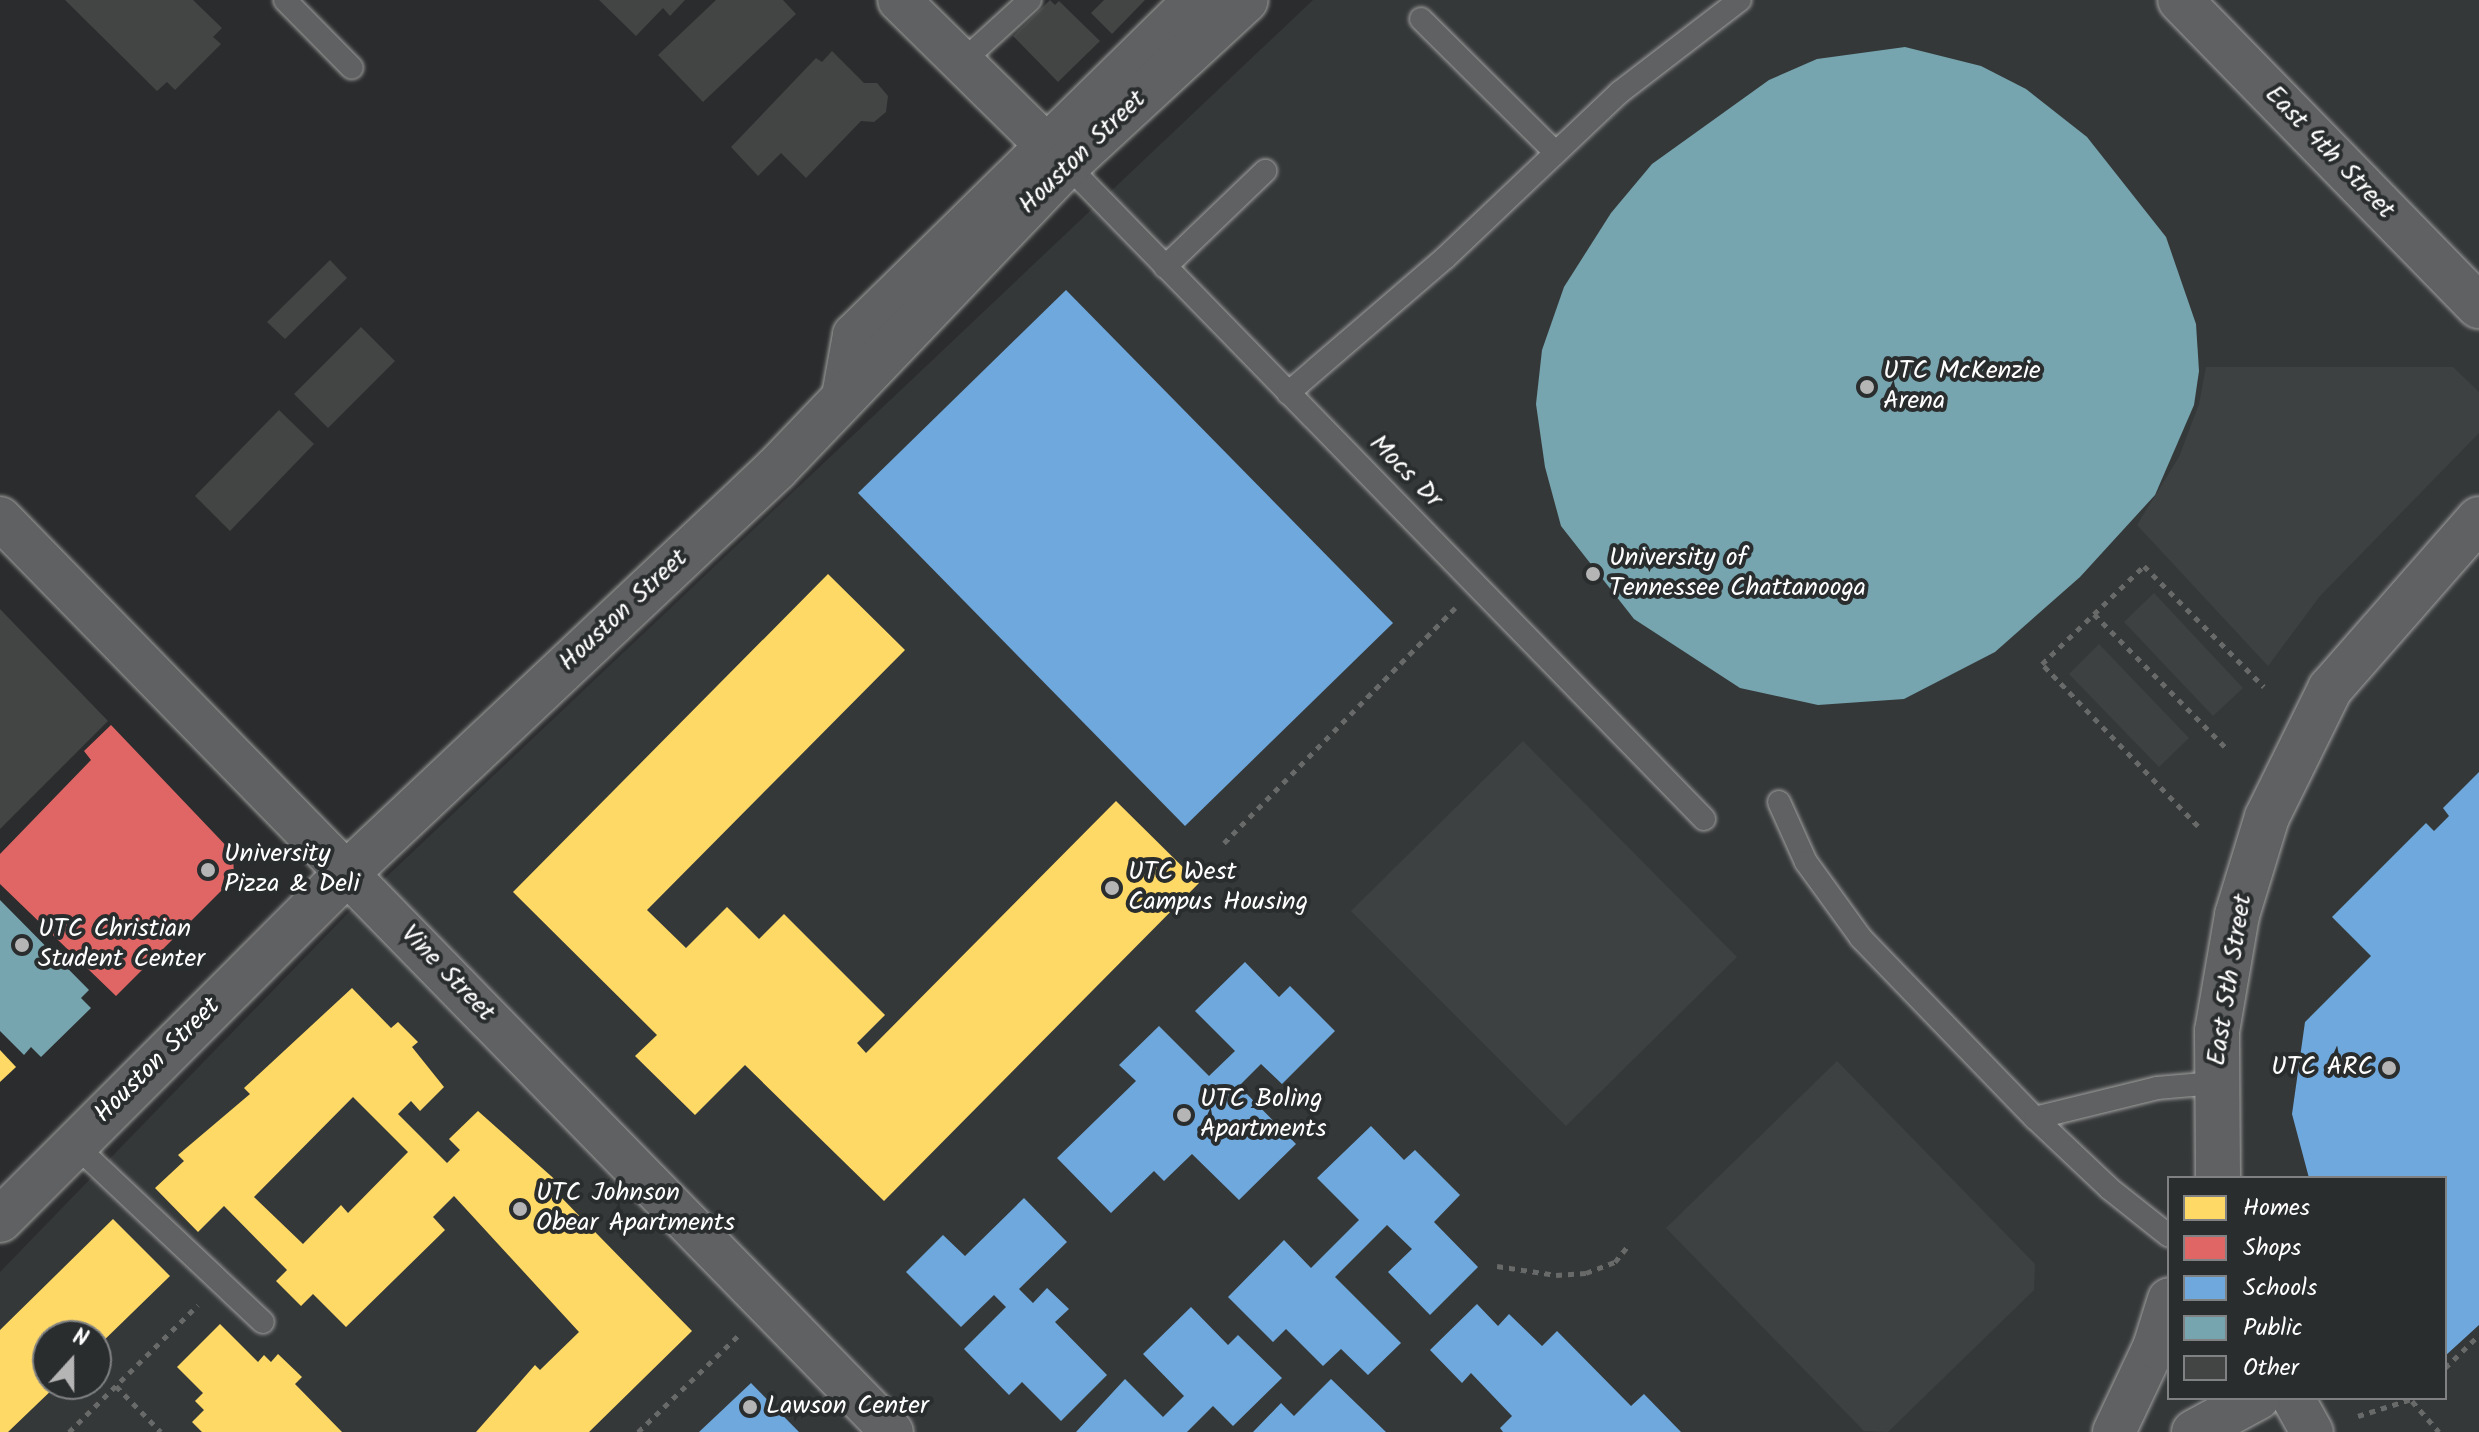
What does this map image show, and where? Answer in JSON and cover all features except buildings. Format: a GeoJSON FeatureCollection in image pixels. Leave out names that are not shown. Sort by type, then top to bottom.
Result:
{"type":"FeatureCollection","features":[{"type":"Feature","properties":{"kind":"street"},"geometry":{"type":"LineString","coordinates":[[899,0],[1057,155],[1195,0]]}},
{"type":"Feature","properties":{"kind":"street","name":"Houston Street"},"geometry":{"type":"LineString","coordinates":[[0,1220],[348,872],[764,479],[843,396],[1057,155],[1246,0]]}},
{"type":"Feature","properties":{"kind":"street","name":"East 4th Street"},"geometry":{"type":"LineString","coordinates":[[2180,0],[2479,306]]}},
{"type":"Feature","properties":{"kind":"street","name":"Vine Street"},"geometry":{"type":"LineString","coordinates":[[0,518],[892,1432]]}},
{"type":"Feature","properties":{"kind":"street","name":"East 5th Street"},"geometry":{"type":"LineString","coordinates":[[2218,1176],[2217,1031],[2237,915],[2267,817],[2330,689],[2479,519]]}},
{"type":"Feature","properties":{"kind":"street"},"geometry":{"type":"LineString","coordinates":[[2114,1432],[2154,1347],[2167,1305]]}},
{"type":"Feature","properties":{"kind":"street"},"geometry":{"type":"LineString","coordinates":[[2194,1432],[2253,1400]]}},
{"type":"Feature","properties":{"kind":"street"},"geometry":{"type":"LineString","coordinates":[[2294,1400],[2312,1432]]}},
{"type":"Feature","properties":{"kind":"lane"},"geometry":{"type":"LineString","coordinates":[[285,0],[352,68]]}},
{"type":"Feature","properties":{"kind":"lane"},"geometry":{"type":"LineString","coordinates":[[962,62],[1030,0]]}},
{"type":"Feature","properties":{"kind":"lane"},"geometry":{"type":"LineString","coordinates":[[1288,393],[1445,258],[1554,151],[1620,92],[1740,0]]}},
{"type":"Feature","properties":{"kind":"lane"},"geometry":{"type":"LineString","coordinates":[[1421,19],[1554,151]]}},
{"type":"Feature","properties":{"kind":"lane","name":"Mocs Dr"},"geometry":{"type":"LineString","coordinates":[[1057,155],[1704,819]]}},
{"type":"Feature","properties":{"kind":"lane"},"geometry":{"type":"LineString","coordinates":[[1165,267],[1265,171]]}},
{"type":"Feature","properties":{"kind":"lane"},"geometry":{"type":"LineString","coordinates":[[1779,802],[1806,862],[1861,938],[2035,1118],[2110,1189],[2167,1234]]}},
{"type":"Feature","properties":{"kind":"lane"},"geometry":{"type":"LineString","coordinates":[[2035,1118],[2157,1088],[2215,1083]]}},
{"type":"Feature","properties":{"kind":"lane"},"geometry":{"type":"LineString","coordinates":[[75,1145],[263,1322]]}},
{"type":"Feature","properties":{"kind":"path"},"geometry":{"type":"LineString","coordinates":[[2198,826],[2042,664],[2144,566],[2264,687]]}},
{"type":"Feature","properties":{"kind":"path"},"geometry":{"type":"LineString","coordinates":[[1224,843],[1478,585]]}},
{"type":"Feature","properties":{"kind":"path"},"geometry":{"type":"LineString","coordinates":[[2094,614],[2228,750]]}},
{"type":"Feature","properties":{"kind":"path"},"geometry":{"type":"LineString","coordinates":[[1497,1266],[1556,1275],[1586,1273],[1615,1262],[1628,1246]]}},
{"type":"Feature","properties":{"kind":"path"},"geometry":{"type":"LineString","coordinates":[[69,1432],[222,1282]]}},
{"type":"Feature","properties":{"kind":"path"},"geometry":{"type":"LineString","coordinates":[[638,1432],[769,1306]]}},
{"type":"Feature","properties":{"kind":"path"},"geometry":{"type":"LineString","coordinates":[[2447,1366],[2479,1335]]}},
{"type":"Feature","properties":{"kind":"path"},"geometry":{"type":"LineString","coordinates":[[116,1386],[161,1432]]}},
{"type":"Feature","properties":{"kind":"path"},"geometry":{"type":"LineString","coordinates":[[2358,1416],[2410,1400]]}},
{"type":"Feature","properties":{"kind":"path"},"geometry":{"type":"LineString","coordinates":[[2414,1400],[2439,1432]]}},
{"type":"Feature","properties":{"kind":"shaded area","name":"University of Tennessee Chattanooga"},"geometry":{"type":"Polygon","coordinates":[[[1313,0],[2479,0],[2479,1432],[0,1432],[0,1272],[346,915],[1313,0]]]}},
{"type":"Feature","properties":{"kind":"shaded area"},"geometry":{"type":"Polygon","coordinates":[[[2206,367],[2453,367],[2479,392],[2479,433],[2320,596],[2268,666],[2137,525],[2179,457],[2199,404],[2206,367]]]}},
{"type":"Feature","properties":{"kind":"shaded area"},"geometry":{"type":"Polygon","coordinates":[[[2154,593],[2243,688],[2213,716],[2124,622],[2154,593]]]}},
{"type":"Feature","properties":{"kind":"shaded area"},"geometry":{"type":"Polygon","coordinates":[[[2099,644],[2189,738],[2159,767],[2069,674],[2099,644]]]}},
{"type":"Feature","properties":{"kind":"shaded area"},"geometry":{"type":"Polygon","coordinates":[[[1523,741],[1737,957],[1566,1126],[1351,911],[1523,741]]]}},
{"type":"Feature","properties":{"kind":"shaded area"},"geometry":{"type":"Polygon","coordinates":[[[1837,1061],[2035,1264],[2034,1290],[1888,1432],[1864,1431],[1666,1228],[1837,1061]]]}},
{"type":"Feature","properties":{"kind":"place","name":"UTC McKenzie Arena"},"geometry":{"type":"Point","coordinates":[1867,387]}},
{"type":"Feature","properties":{"kind":"place","name":"University of Tennessee Chattanooga"},"geometry":{"type":"Point","coordinates":[1593,574]}},
{"type":"Feature","properties":{"kind":"place","name":"University Pizza & Deli"},"geometry":{"type":"Point","coordinates":[208,870]}},
{"type":"Feature","properties":{"kind":"place","name":"UTC West Campus Housing"},"geometry":{"type":"Point","coordinates":[1112,888]}},
{"type":"Feature","properties":{"kind":"place","name":"UTC Christian Student Center"},"geometry":{"type":"Point","coordinates":[22,945]}},
{"type":"Feature","properties":{"kind":"place","name":"UTC ARC"},"geometry":{"type":"Point","coordinates":[2389,1068]}},
{"type":"Feature","properties":{"kind":"place","name":"UTC Boling Apartments"},"geometry":{"type":"Point","coordinates":[1184,1115]}},
{"type":"Feature","properties":{"kind":"place","name":"UTC Johnson Obear Apartments"},"geometry":{"type":"Point","coordinates":[520,1209]}},
{"type":"Feature","properties":{"kind":"place","name":"Lawson Center"},"geometry":{"type":"Point","coordinates":[750,1407]}}]}
